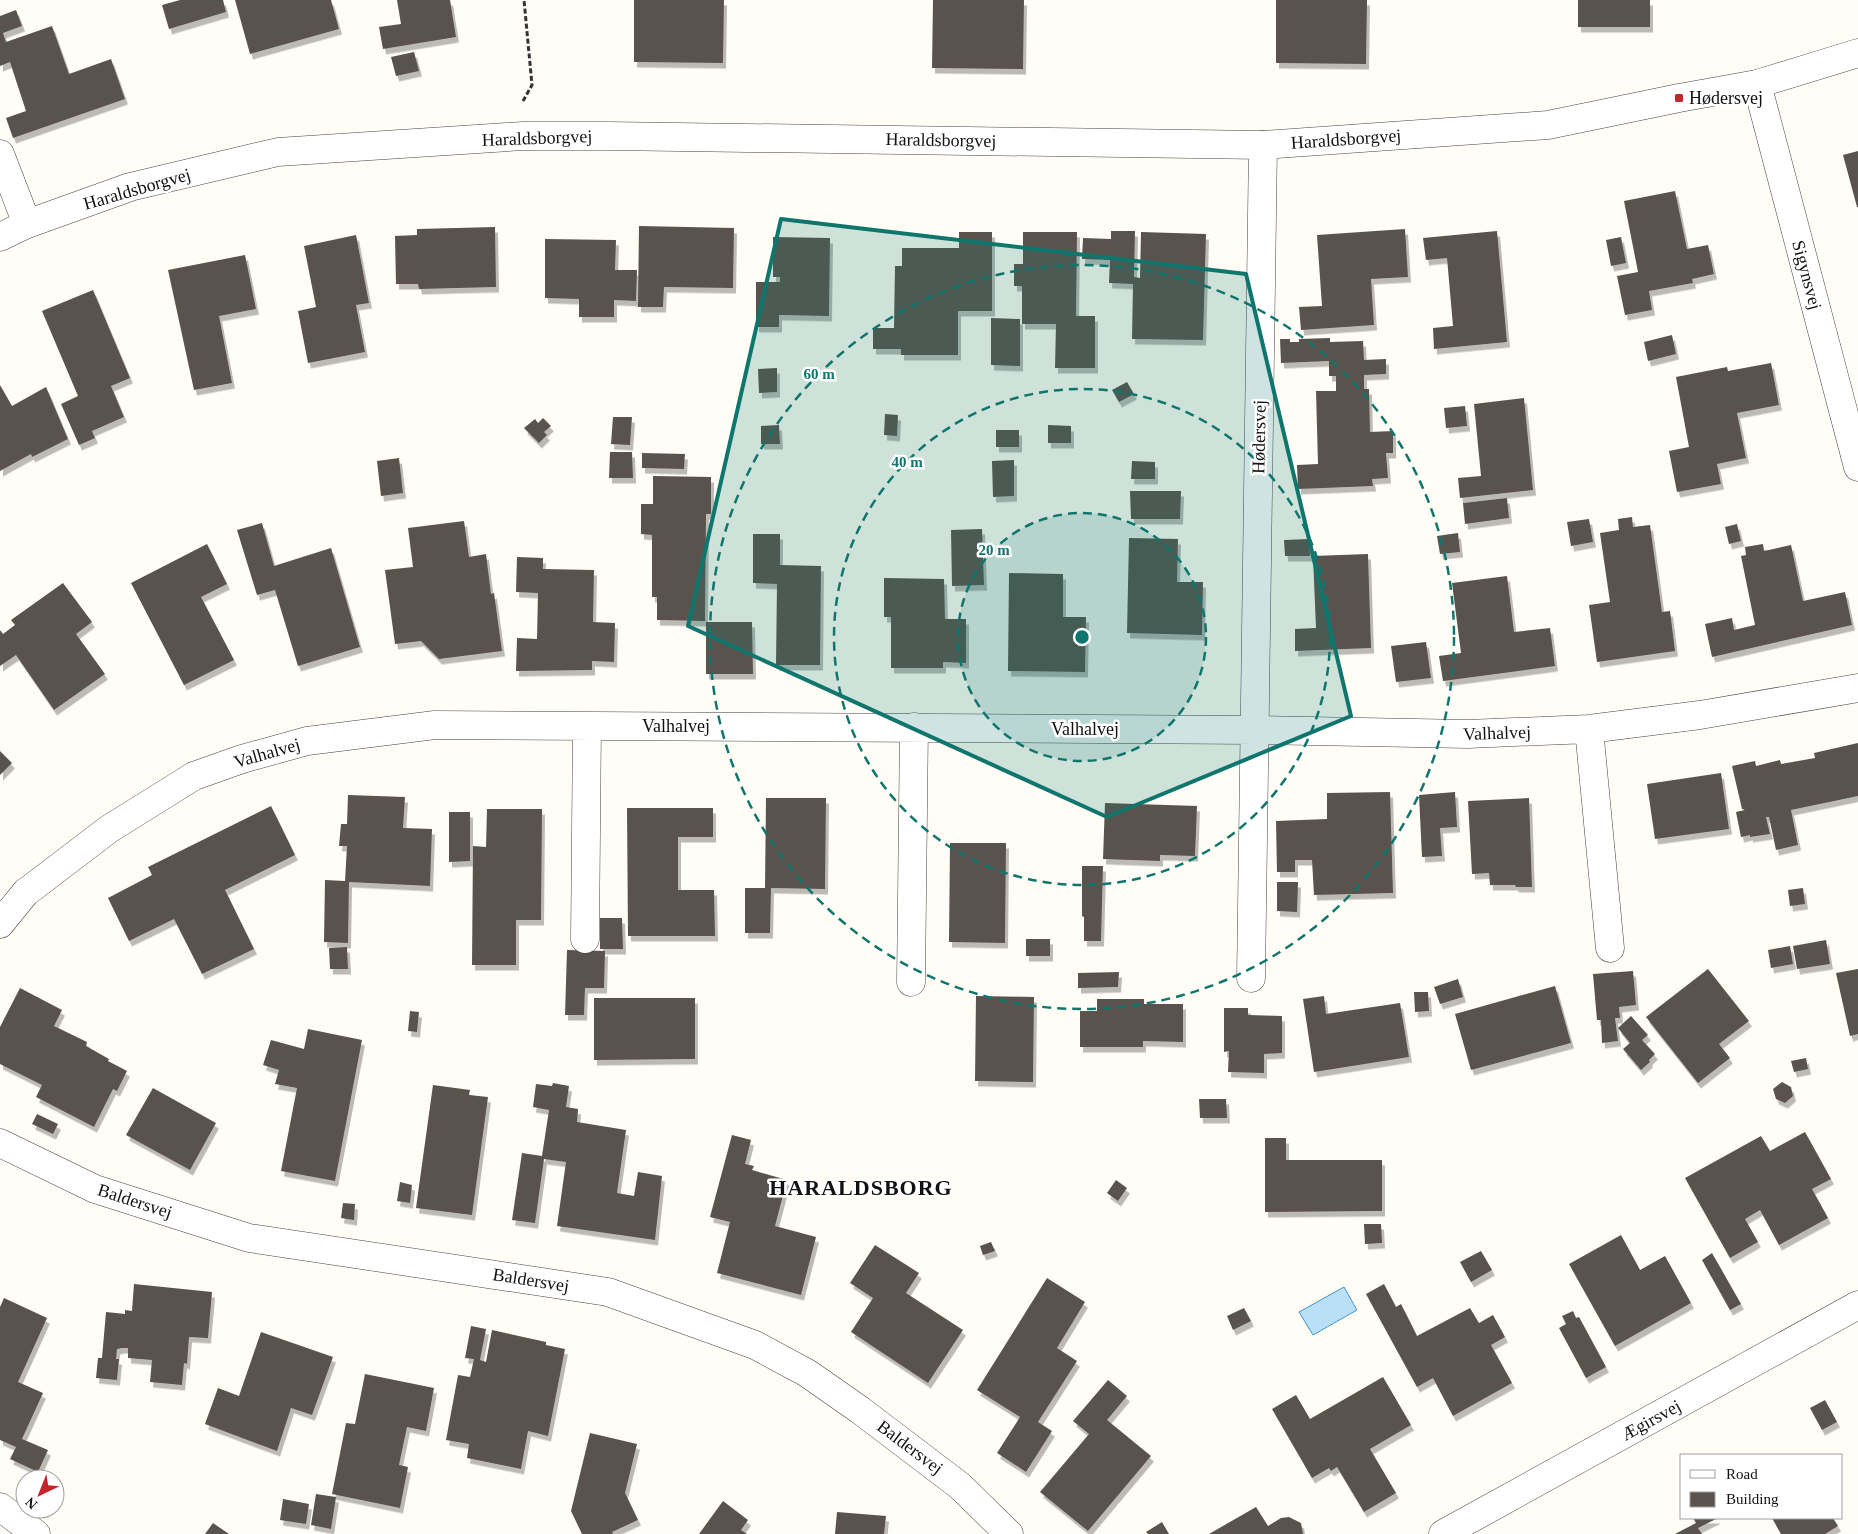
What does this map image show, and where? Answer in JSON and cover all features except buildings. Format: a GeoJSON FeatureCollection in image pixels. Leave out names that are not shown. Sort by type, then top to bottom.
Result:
{"type":"FeatureCollection","features":[{"type":"Feature","properties":{"kind":"street","name":"Haraldsborgvej"},"geometry":{"type":"LineString","coordinates":[[0,237],[27,224],[130,187],[278,152],[524,136],[1263,145],[1548,125],[1757,84],[1858,53]]}},
{"type":"Feature","properties":{"kind":"street","name":"Sigynsvej"},"geometry":{"type":"LineString","coordinates":[[1757,84],[1858,467]]}},
{"type":"Feature","properties":{"kind":"street","name":"Hødersvej"},"geometry":{"type":"LineString","coordinates":[[1255,730],[1263,145]]}},
{"type":"Feature","properties":{"kind":"street"},"geometry":{"type":"LineString","coordinates":[[0,154],[27,224]]}},
{"type":"Feature","properties":{"kind":"street","name":"Valhalvej"},"geometry":{"type":"LineString","coordinates":[[0,924],[26,892],[109,829],[194,776],[242,759],[307,741],[435,725],[1255,730],[1468,734],[1589,730],[1700,715],[1858,688]]}},
{"type":"Feature","properties":{"kind":"street"},"geometry":{"type":"LineString","coordinates":[[585,940],[587,726]]}},
{"type":"Feature","properties":{"kind":"street"},"geometry":{"type":"LineString","coordinates":[[911,982],[914,728]]}},
{"type":"Feature","properties":{"kind":"street"},"geometry":{"type":"LineString","coordinates":[[1250,978],[1255,730]]}},
{"type":"Feature","properties":{"kind":"street"},"geometry":{"type":"LineString","coordinates":[[1589,730],[1610,948]]}},
{"type":"Feature","properties":{"kind":"street","name":"Baldersvej"},"geometry":{"type":"LineString","coordinates":[[0,1143],[95,1189],[249,1238],[608,1292],[755,1345],[807,1373],[860,1410],[960,1486],[1009,1534]]}},
{"type":"Feature","properties":{"kind":"street","name":"Ægirsvej"},"geometry":{"type":"LineString","coordinates":[[1443,1534],[1858,1305]]}},
{"type":"Feature","properties":{"kind":"street"},"geometry":{"type":"LineString","coordinates":[[0,1507],[36,1534]]}},
{"type":"Feature","properties":{"kind":"path"},"geometry":{"type":"LineString","coordinates":[[524,0],[532,85],[523,100],[524,136]]}},
{"type":"Feature","properties":{"kind":"highlighted area"},"geometry":{"type":"Polygon","coordinates":[[[781,219],[1246,274],[1351,716],[1107,817],[688,626],[781,219]]]}},
{"type":"Feature","properties":{"kind":"water"},"geometry":{"type":"Polygon","coordinates":[[[1344,1287],[1357,1310],[1313,1335],[1299,1312],[1344,1287]]]}},
{"type":"Feature","properties":{"kind":"place","name":"Hødersvej"},"geometry":{"type":"Point","coordinates":[1679,98]}},
{"type":"Feature","properties":{"kind":"district","name":"HARALDSBORG"},"geometry":{"type":"Point","coordinates":[861,1187]}}]}
